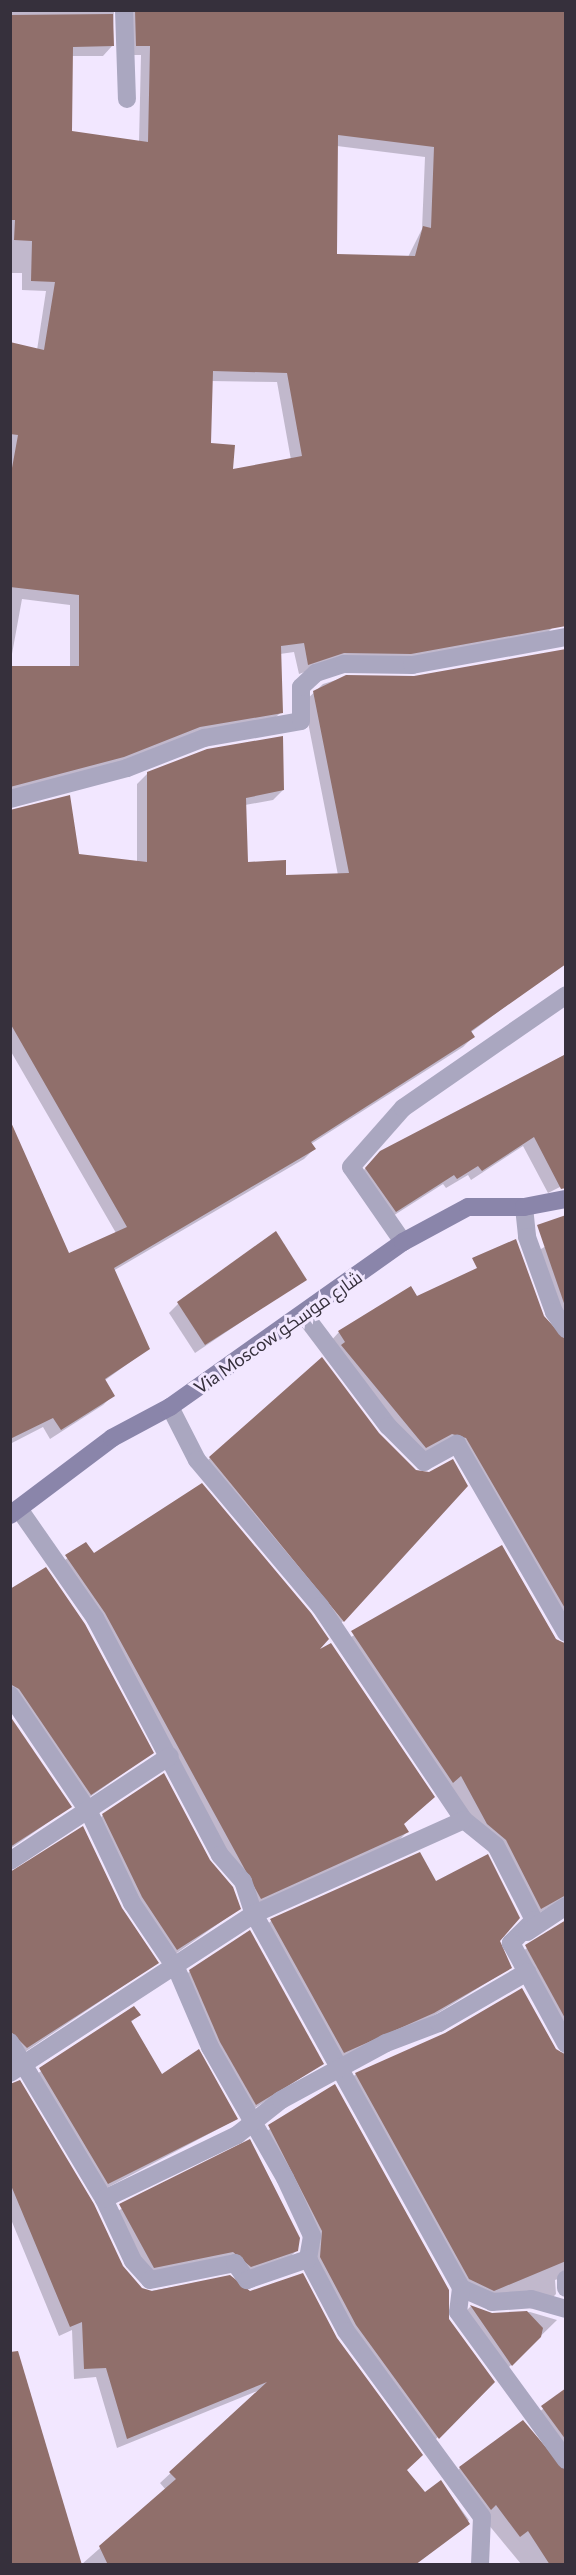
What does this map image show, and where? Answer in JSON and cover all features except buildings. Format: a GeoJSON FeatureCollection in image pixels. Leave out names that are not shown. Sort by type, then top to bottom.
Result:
{"type":"FeatureCollection","features":[{"type":"Feature","properties":{"kind":"main road","name":"Via Moscow شارع موسكو"},"geometry":{"type":"LineString","coordinates":[[18,1507],[112,1438],[170,1407],[305,1316],[403,1242],[468,1207],[524,1207],[566,1199]]}},
{"type":"Feature","properties":{"kind":"street"},"geometry":{"type":"LineString","coordinates":[[124,10],[127,99]]}},
{"type":"Feature","properties":{"kind":"street"},"geometry":{"type":"LineString","coordinates":[[10,799],[127,768],[204,738],[301,721],[301,687],[316,673],[344,664],[412,665],[566,637]]}},
{"type":"Feature","properties":{"kind":"street"},"geometry":{"type":"LineString","coordinates":[[403,1242],[351,1167],[404,1108],[566,995]]}},
{"type":"Feature","properties":{"kind":"street"},"geometry":{"type":"LineString","coordinates":[[524,1207],[527,1237],[554,1312],[566,1329]]}},
{"type":"Feature","properties":{"kind":"street"},"geometry":{"type":"LineString","coordinates":[[305,1316],[388,1426],[424,1462],[457,1444],[566,1633]]}},
{"type":"Feature","properties":{"kind":"street"},"geometry":{"type":"LineString","coordinates":[[170,1407],[197,1460],[320,1606],[464,1820],[496,1846],[534,1920],[511,1943]]}},
{"type":"Feature","properties":{"kind":"street"},"geometry":{"type":"LineString","coordinates":[[18,1507],[95,1618],[170,1756],[220,1855],[243,1881],[255,1914],[461,2288],[458,2312],[566,2460]]}},
{"type":"Feature","properties":{"kind":"street"},"geometry":{"type":"LineString","coordinates":[[10,1695],[89,1812],[132,1902],[177,1970],[251,2124],[285,2178],[312,2236],[308,2259],[346,2331],[482,2517],[480,2565]]}},
{"type":"Feature","properties":{"kind":"street"},"geometry":{"type":"LineString","coordinates":[[10,1861],[89,1812],[170,1756]]}},
{"type":"Feature","properties":{"kind":"street"},"geometry":{"type":"LineString","coordinates":[[18,2068],[177,1970],[255,1914],[464,1820]]}},
{"type":"Feature","properties":{"kind":"street"},"geometry":{"type":"LineString","coordinates":[[511,1943],[566,1906]]}},
{"type":"Feature","properties":{"kind":"street"},"geometry":{"type":"LineString","coordinates":[[511,1943],[566,2044]]}},
{"type":"Feature","properties":{"kind":"street"},"geometry":{"type":"LineString","coordinates":[[104,2199],[251,2124],[281,2100],[339,2069],[440,2022],[527,1972]]}},
{"type":"Feature","properties":{"kind":"street"},"geometry":{"type":"LineString","coordinates":[[10,2042],[18,2068],[104,2199],[133,2261],[150,2280],[235,2262],[247,2280],[308,2259]]}},
{"type":"Feature","properties":{"kind":"street"},"geometry":{"type":"LineString","coordinates":[[566,2279],[566,2288]]}},
{"type":"Feature","properties":{"kind":"street"},"geometry":{"type":"LineString","coordinates":[[461,2288],[492,2302],[531,2299],[566,2309]]}}]}
